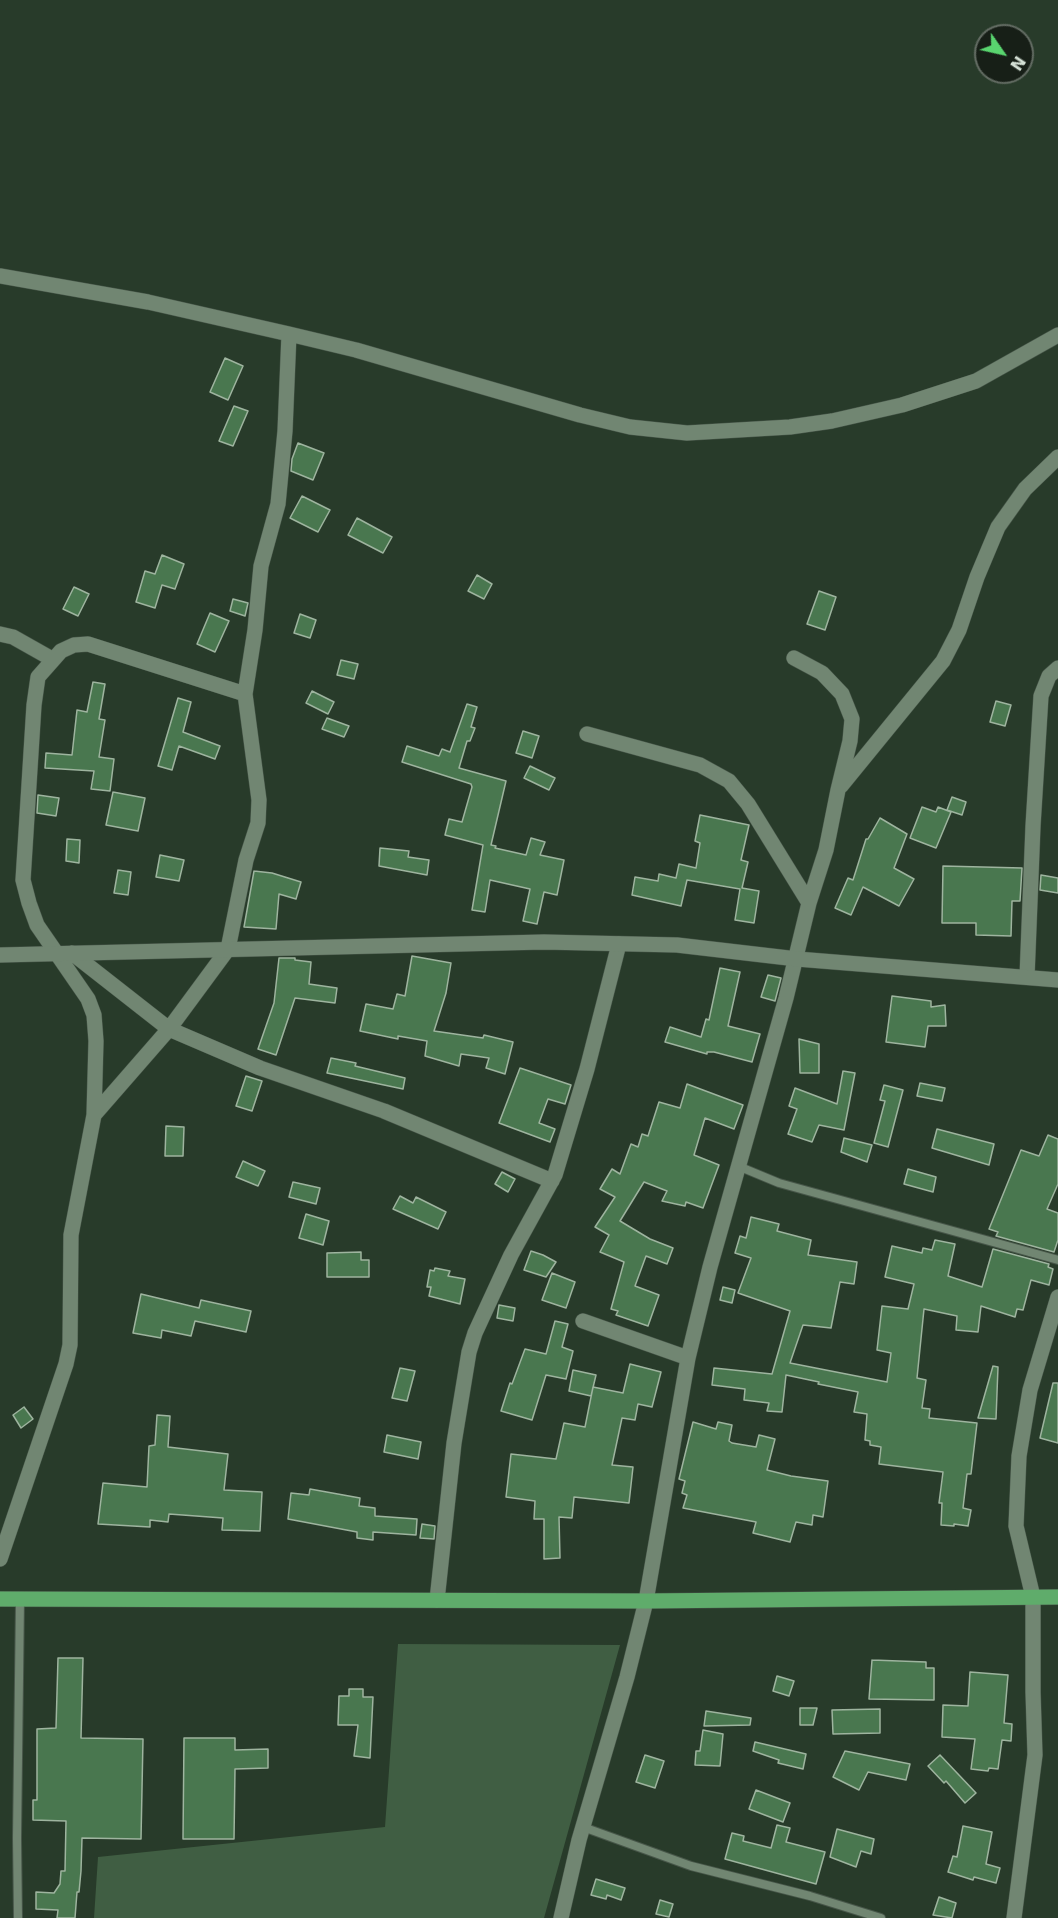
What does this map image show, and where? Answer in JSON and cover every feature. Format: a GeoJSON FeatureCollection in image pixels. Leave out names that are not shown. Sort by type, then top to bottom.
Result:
{"type":"FeatureCollection","features":[{"type":"Feature","properties":{"kind":"main road"},"geometry":{"type":"LineString","coordinates":[[0,1599],[646,1601],[1058,1596]]}},
{"type":"Feature","properties":{"kind":"street"},"geometry":{"type":"LineString","coordinates":[[0,276],[148,303],[290,334],[356,350],[630,427],[687,433],[789,427],[832,421],[902,405],[976,381],[1058,335]]}},
{"type":"Feature","properties":{"kind":"street"},"geometry":{"type":"LineString","coordinates":[[94,1115],[169,1029],[228,949],[246,860],[258,823],[260,800],[244,694],[255,630],[261,566],[278,504],[285,431],[290,334]]}},
{"type":"Feature","properties":{"kind":"street"},"geometry":{"type":"LineString","coordinates":[[838,790],[943,661],[959,630],[977,577],[998,527],[1025,489],[1058,457]]}},
{"type":"Feature","properties":{"kind":"street"},"geometry":{"type":"LineString","coordinates":[[0,634],[14,637],[52,659]]}},
{"type":"Feature","properties":{"kind":"street"},"geometry":{"type":"LineString","coordinates":[[244,694],[88,645],[74,645],[61,651],[52,659],[38,677],[34,705],[23,880],[37,925],[65,953],[169,1029],[260,1068],[384,1111],[552,1181]]}},
{"type":"Feature","properties":{"kind":"street"},"geometry":{"type":"LineString","coordinates":[[561,1918],[583,1827],[627,1677],[646,1601],[688,1358],[716,1242],[796,959],[809,903],[826,850],[850,741],[852,719],[842,694],[822,673],[794,658]]}},
{"type":"Feature","properties":{"kind":"street"},"geometry":{"type":"LineString","coordinates":[[1027,977],[1041,696],[1049,676],[1058,668]]}},
{"type":"Feature","properties":{"kind":"street"},"geometry":{"type":"LineString","coordinates":[[586,734],[700,765],[729,781],[748,804],[809,903]]}},
{"type":"Feature","properties":{"kind":"street"},"geometry":{"type":"LineString","coordinates":[[0,955],[532,942],[677,945],[796,959],[1058,980]]}},
{"type":"Feature","properties":{"kind":"street"},"geometry":{"type":"LineString","coordinates":[[437,1600],[454,1443],[469,1352],[475,1332],[511,1255],[552,1181],[587,1069],[619,944]]}},
{"type":"Feature","properties":{"kind":"street"},"geometry":{"type":"LineString","coordinates":[[0,1559],[66,1364],[70,1345],[71,1235],[94,1115],[96,1041],[94,1015],[65,953]]}},
{"type":"Feature","properties":{"kind":"street"},"geometry":{"type":"LineString","coordinates":[[1014,1918],[1035,1755],[1033,1597],[1016,1526],[1019,1456],[1030,1390],[1058,1297]]}},
{"type":"Feature","properties":{"kind":"street"},"geometry":{"type":"LineString","coordinates":[[583,1321],[688,1358]]}},
{"type":"Feature","properties":{"kind":"lane"},"geometry":{"type":"LineString","coordinates":[[738,1166],[779,1183],[1058,1260]]}},
{"type":"Feature","properties":{"kind":"lane"},"geometry":{"type":"LineString","coordinates":[[18,1918],[20,1599]]}},
{"type":"Feature","properties":{"kind":"lane"},"geometry":{"type":"LineString","coordinates":[[583,1827],[691,1866],[810,1896],[880,1918]]}},
{"type":"Feature","properties":{"kind":"green space"},"geometry":{"type":"Polygon","coordinates":[[[398,1644],[620,1645],[544,1918],[94,1918],[98,1857],[385,1827],[398,1644]]]}},
{"type":"Feature","properties":{"kind":"building"},"geometry":{"type":"Polygon","coordinates":[[[225,358],[243,366],[228,400],[210,392],[225,358]]]}},
{"type":"Feature","properties":{"kind":"building"},"geometry":{"type":"Polygon","coordinates":[[[234,406],[248,411],[233,446],[219,441],[234,406]]]}},
{"type":"Feature","properties":{"kind":"building"},"geometry":{"type":"Polygon","coordinates":[[[298,443],[324,453],[313,480],[291,471],[292,459],[298,443]]]}},
{"type":"Feature","properties":{"kind":"building"},"geometry":{"type":"Polygon","coordinates":[[[302,496],[330,510],[318,532],[290,518],[302,496]]]}},
{"type":"Feature","properties":{"kind":"building"},"geometry":{"type":"Polygon","coordinates":[[[357,518],[392,537],[383,553],[348,535],[357,518]]]}},
{"type":"Feature","properties":{"kind":"building"},"geometry":{"type":"Polygon","coordinates":[[[162,555],[184,564],[175,589],[162,585],[155,608],[136,602],[145,571],[155,574],[162,555]]]}},
{"type":"Feature","properties":{"kind":"building"},"geometry":{"type":"Polygon","coordinates":[[[477,575],[492,584],[484,599],[468,591],[477,575]]]}},
{"type":"Feature","properties":{"kind":"building"},"geometry":{"type":"Polygon","coordinates":[[[74,587],[89,594],[78,616],[63,609],[74,587]]]}},
{"type":"Feature","properties":{"kind":"building"},"geometry":{"type":"Polygon","coordinates":[[[819,591],[836,597],[825,630],[807,624],[819,591]]]}},
{"type":"Feature","properties":{"kind":"building"},"geometry":{"type":"Polygon","coordinates":[[[233,599],[248,603],[245,616],[230,611],[233,599]]]}},
{"type":"Feature","properties":{"kind":"building"},"geometry":{"type":"Polygon","coordinates":[[[210,613],[229,621],[215,652],[197,644],[210,613]]]}},
{"type":"Feature","properties":{"kind":"building"},"geometry":{"type":"Polygon","coordinates":[[[300,614],[316,620],[310,638],[294,633],[300,614]]]}},
{"type":"Feature","properties":{"kind":"building"},"geometry":{"type":"Polygon","coordinates":[[[341,660],[358,664],[354,679],[337,675],[341,660]]]}},
{"type":"Feature","properties":{"kind":"building"},"geometry":{"type":"Polygon","coordinates":[[[93,682],[105,684],[99,719],[105,720],[99,757],[114,759],[110,791],[91,789],[94,771],[45,768],[46,753],[72,755],[77,710],[87,712],[93,682]]]}},
{"type":"Feature","properties":{"kind":"building"},"geometry":{"type":"Polygon","coordinates":[[[312,691],[334,702],[328,714],[306,703],[312,691]]]}},
{"type":"Feature","properties":{"kind":"building"},"geometry":{"type":"Polygon","coordinates":[[[178,698],[191,702],[183,732],[220,746],[215,759],[179,746],[172,770],[158,766],[178,698]]]}},
{"type":"Feature","properties":{"kind":"building"},"geometry":{"type":"Polygon","coordinates":[[[996,701],[1011,705],[1005,726],[990,722],[996,701]]]}},
{"type":"Feature","properties":{"kind":"building"},"geometry":{"type":"Polygon","coordinates":[[[467,704],[477,707],[471,727],[475,728],[470,741],[467,741],[459,768],[506,781],[491,845],[526,855],[531,838],[545,842],[540,855],[564,860],[557,895],[544,892],[537,924],[523,921],[530,889],[490,880],[485,912],[472,910],[483,845],[445,835],[449,819],[462,822],[471,784],[402,762],[407,746],[439,756],[442,749],[450,752],[467,704]]]}},
{"type":"Feature","properties":{"kind":"building"},"geometry":{"type":"Polygon","coordinates":[[[327,718],[349,726],[344,737],[322,729],[327,718]]]}},
{"type":"Feature","properties":{"kind":"building"},"geometry":{"type":"Polygon","coordinates":[[[523,731],[539,736],[532,758],[516,753],[523,731]]]}},
{"type":"Feature","properties":{"kind":"building"},"geometry":{"type":"Polygon","coordinates":[[[530,766],[555,778],[549,790],[524,778],[530,766]]]}},
{"type":"Feature","properties":{"kind":"building"},"geometry":{"type":"Polygon","coordinates":[[[113,792],[145,798],[138,831],[106,825],[113,792]]]}},
{"type":"Feature","properties":{"kind":"building"},"geometry":{"type":"Polygon","coordinates":[[[38,795],[59,798],[56,816],[37,813],[38,795]]]}},
{"type":"Feature","properties":{"kind":"building"},"geometry":{"type":"Polygon","coordinates":[[[952,797],[966,802],[962,815],[947,810],[952,797]]]}},
{"type":"Feature","properties":{"kind":"building"},"geometry":{"type":"Polygon","coordinates":[[[922,807],[936,812],[938,807],[951,812],[936,848],[910,838],[922,807]]]}},
{"type":"Feature","properties":{"kind":"building"},"geometry":{"type":"Polygon","coordinates":[[[700,815],[749,825],[741,860],[748,862],[742,888],[759,891],[754,923],[735,920],[740,889],[687,880],[681,906],[632,895],[635,877],[658,881],[659,874],[676,878],[679,864],[696,868],[700,843],[695,841],[700,815]]]}},
{"type":"Feature","properties":{"kind":"building"},"geometry":{"type":"Polygon","coordinates":[[[880,818],[907,834],[894,868],[914,879],[899,906],[863,887],[851,915],[835,908],[848,878],[853,880],[866,839],[880,818]]]}},
{"type":"Feature","properties":{"kind":"building"},"geometry":{"type":"Polygon","coordinates":[[[67,839],[80,840],[79,863],[66,861],[67,839]]]}},
{"type":"Feature","properties":{"kind":"building"},"geometry":{"type":"Polygon","coordinates":[[[380,848],[409,851],[408,857],[429,860],[427,875],[379,866],[380,848]]]}},
{"type":"Feature","properties":{"kind":"building"},"geometry":{"type":"Polygon","coordinates":[[[160,855],[184,860],[179,881],[156,877],[160,855]]]}},
{"type":"Feature","properties":{"kind":"building"},"geometry":{"type":"Polygon","coordinates":[[[943,866],[1022,868],[1020,901],[1012,901],[1011,936],[976,935],[976,923],[942,923],[943,866]]]}},
{"type":"Feature","properties":{"kind":"building"},"geometry":{"type":"Polygon","coordinates":[[[118,870],[131,872],[128,895],[114,893],[118,870]]]}},
{"type":"Feature","properties":{"kind":"building"},"geometry":{"type":"Polygon","coordinates":[[[254,871],[272,873],[301,882],[296,899],[279,894],[276,929],[244,927],[254,871]]]}},
{"type":"Feature","properties":{"kind":"building"},"geometry":{"type":"Polygon","coordinates":[[[1041,875],[1058,878],[1058,893],[1040,890],[1041,875]]]}},
{"type":"Feature","properties":{"kind":"building"},"geometry":{"type":"Polygon","coordinates":[[[412,956],[451,963],[446,993],[434,1031],[483,1038],[484,1035],[513,1042],[505,1074],[486,1068],[489,1058],[461,1054],[459,1066],[425,1056],[427,1041],[398,1036],[398,1039],[360,1031],[366,1004],[393,1009],[397,994],[405,996],[412,956]]]}},
{"type":"Feature","properties":{"kind":"building"},"geometry":{"type":"Polygon","coordinates":[[[279,958],[295,958],[295,960],[311,962],[309,984],[337,988],[335,1003],[295,998],[276,1055],[258,1049],[274,1003],[279,958]]]}},
{"type":"Feature","properties":{"kind":"building"},"geometry":{"type":"Polygon","coordinates":[[[720,968],[740,972],[728,1026],[760,1034],[752,1062],[714,1052],[707,1052],[707,1054],[665,1042],[670,1027],[701,1037],[706,1019],[709,1020],[720,968]]]}},
{"type":"Feature","properties":{"kind":"building"},"geometry":{"type":"Polygon","coordinates":[[[768,975],[781,978],[775,1001],[761,997],[768,975]]]}},
{"type":"Feature","properties":{"kind":"building"},"geometry":{"type":"Polygon","coordinates":[[[892,996],[931,1001],[931,1007],[945,1005],[946,1026],[928,1026],[925,1047],[886,1042],[892,996]]]}},
{"type":"Feature","properties":{"kind":"building"},"geometry":{"type":"Polygon","coordinates":[[[799,1039],[819,1044],[819,1073],[800,1073],[799,1039]]]}},
{"type":"Feature","properties":{"kind":"building"},"geometry":{"type":"Polygon","coordinates":[[[331,1058],[405,1078],[403,1089],[327,1073],[331,1058]]]}},
{"type":"Feature","properties":{"kind":"building"},"geometry":{"type":"Polygon","coordinates":[[[520,1068],[571,1085],[565,1104],[548,1099],[539,1123],[555,1129],[550,1142],[499,1123],[520,1068]]]}},
{"type":"Feature","properties":{"kind":"building"},"geometry":{"type":"Polygon","coordinates":[[[843,1071],[855,1073],[844,1130],[819,1125],[812,1142],[788,1134],[797,1109],[789,1106],[795,1088],[837,1104],[843,1071]]]}},
{"type":"Feature","properties":{"kind":"building"},"geometry":{"type":"Polygon","coordinates":[[[246,1076],[262,1081],[252,1111],[236,1106],[246,1076]]]}},
{"type":"Feature","properties":{"kind":"building"},"geometry":{"type":"Polygon","coordinates":[[[920,1083],[945,1088],[942,1101],[917,1096],[920,1083]]]}},
{"type":"Feature","properties":{"kind":"building"},"geometry":{"type":"Polygon","coordinates":[[[687,1084],[743,1105],[734,1129],[705,1118],[694,1155],[719,1165],[703,1208],[686,1202],[685,1206],[662,1201],[667,1191],[644,1182],[620,1221],[650,1239],[673,1248],[667,1264],[646,1256],[635,1286],[659,1295],[648,1326],[616,1315],[618,1311],[611,1309],[624,1262],[600,1252],[609,1235],[595,1227],[615,1197],[600,1189],[612,1169],[620,1174],[631,1144],[638,1147],[642,1134],[648,1136],[659,1102],[680,1108],[687,1084]]]}},
{"type":"Feature","properties":{"kind":"building"},"geometry":{"type":"Polygon","coordinates":[[[884,1085],[903,1090],[888,1147],[874,1143],[885,1101],[880,1100],[884,1085]]]}},
{"type":"Feature","properties":{"kind":"building"},"geometry":{"type":"Polygon","coordinates":[[[166,1126],[184,1127],[183,1156],[165,1156],[166,1126]]]}},
{"type":"Feature","properties":{"kind":"building"},"geometry":{"type":"Polygon","coordinates":[[[937,1129],[994,1144],[989,1165],[932,1148],[937,1129]]]}},
{"type":"Feature","properties":{"kind":"building"},"geometry":{"type":"Polygon","coordinates":[[[1048,1135],[1058,1139],[1058,1184],[1047,1209],[1058,1213],[1058,1240],[1054,1252],[996,1236],[998,1232],[989,1229],[1021,1150],[1039,1156],[1048,1135]]]}},
{"type":"Feature","properties":{"kind":"building"},"geometry":{"type":"Polygon","coordinates":[[[844,1138],[872,1145],[867,1162],[841,1152],[844,1138]]]}},
{"type":"Feature","properties":{"kind":"building"},"geometry":{"type":"Polygon","coordinates":[[[243,1161],[265,1171],[258,1186],[236,1177],[243,1161]]]}},
{"type":"Feature","properties":{"kind":"building"},"geometry":{"type":"Polygon","coordinates":[[[908,1169],[936,1177],[933,1192],[904,1184],[908,1169]]]}},
{"type":"Feature","properties":{"kind":"building"},"geometry":{"type":"Polygon","coordinates":[[[502,1172],[515,1179],[508,1192],[495,1184],[502,1172]]]}},
{"type":"Feature","properties":{"kind":"building"},"geometry":{"type":"Polygon","coordinates":[[[293,1182],[320,1188],[316,1204],[289,1197],[293,1182]]]}},
{"type":"Feature","properties":{"kind":"building"},"geometry":{"type":"Polygon","coordinates":[[[400,1196],[413,1203],[416,1197],[446,1212],[438,1229],[393,1209],[400,1196]]]}},
{"type":"Feature","properties":{"kind":"building"},"geometry":{"type":"Polygon","coordinates":[[[306,1214],[329,1221],[323,1245],[299,1238],[306,1214]]]}},
{"type":"Feature","properties":{"kind":"building"},"geometry":{"type":"Polygon","coordinates":[[[751,1217],[779,1224],[777,1231],[811,1240],[808,1255],[857,1262],[854,1284],[840,1282],[831,1328],[803,1325],[790,1363],[887,1382],[891,1353],[877,1350],[882,1306],[908,1309],[914,1284],[885,1277],[892,1246],[922,1253],[923,1248],[932,1250],[935,1240],[955,1244],[948,1276],[982,1287],[993,1249],[1049,1264],[1048,1267],[1053,1269],[1049,1285],[1031,1280],[1023,1310],[1017,1309],[1015,1317],[981,1306],[978,1332],[956,1330],[957,1316],[924,1309],[917,1378],[926,1380],[922,1408],[930,1409],[929,1418],[977,1423],[971,1474],[967,1474],[963,1508],[971,1510],[968,1526],[941,1525],[942,1503],[939,1503],[943,1472],[879,1464],[881,1447],[870,1445],[870,1441],[865,1440],[867,1414],[854,1412],[858,1392],[786,1375],[782,1412],[767,1411],[769,1403],[744,1400],[745,1389],[712,1385],[714,1368],[772,1374],[790,1311],[738,1293],[751,1258],[735,1253],[740,1236],[746,1238],[751,1217]]]}},
{"type":"Feature","properties":{"kind":"building"},"geometry":{"type":"Polygon","coordinates":[[[531,1251],[556,1262],[546,1277],[524,1270],[531,1251]]]}},
{"type":"Feature","properties":{"kind":"building"},"geometry":{"type":"Polygon","coordinates":[[[361,1252],[361,1260],[369,1260],[369,1277],[327,1277],[327,1253],[361,1252]]]}},
{"type":"Feature","properties":{"kind":"building"},"geometry":{"type":"Polygon","coordinates":[[[435,1268],[450,1271],[448,1276],[465,1279],[460,1304],[429,1296],[431,1287],[427,1287],[430,1270],[434,1271],[435,1268]]]}},
{"type":"Feature","properties":{"kind":"building"},"geometry":{"type":"Polygon","coordinates":[[[552,1273],[575,1282],[566,1308],[542,1300],[552,1273]]]}},
{"type":"Feature","properties":{"kind":"building"},"geometry":{"type":"Polygon","coordinates":[[[723,1287],[735,1290],[732,1303],[720,1300],[723,1287]]]}},
{"type":"Feature","properties":{"kind":"building"},"geometry":{"type":"Polygon","coordinates":[[[141,1294],[199,1308],[201,1300],[251,1311],[246,1332],[195,1321],[191,1336],[162,1330],[161,1338],[133,1333],[141,1294]]]}},
{"type":"Feature","properties":{"kind":"building"},"geometry":{"type":"Polygon","coordinates":[[[499,1305],[515,1308],[513,1321],[497,1318],[499,1305]]]}},
{"type":"Feature","properties":{"kind":"building"},"geometry":{"type":"Polygon","coordinates":[[[555,1321],[568,1324],[562,1347],[573,1351],[566,1379],[546,1375],[532,1420],[501,1411],[525,1349],[546,1354],[555,1321]]]}},
{"type":"Feature","properties":{"kind":"building"},"geometry":{"type":"Polygon","coordinates":[[[630,1364],[661,1372],[652,1407],[638,1404],[635,1420],[622,1418],[612,1465],[633,1467],[629,1503],[574,1497],[572,1518],[559,1517],[560,1558],[544,1559],[544,1519],[534,1519],[535,1501],[506,1497],[511,1454],[556,1459],[564,1423],[585,1427],[593,1387],[623,1393],[630,1364]]]}},
{"type":"Feature","properties":{"kind":"building"},"geometry":{"type":"Polygon","coordinates":[[[993,1366],[998,1367],[996,1419],[978,1418],[993,1366]]]}},
{"type":"Feature","properties":{"kind":"building"},"geometry":{"type":"Polygon","coordinates":[[[400,1368],[415,1371],[407,1401],[392,1398],[400,1368]]]}},
{"type":"Feature","properties":{"kind":"building"},"geometry":{"type":"Polygon","coordinates":[[[573,1370],[596,1375],[591,1396],[569,1391],[573,1370]]]}},
{"type":"Feature","properties":{"kind":"building"},"geometry":{"type":"Polygon","coordinates":[[[1053,1383],[1058,1383],[1058,1443],[1040,1438],[1053,1383]]]}},
{"type":"Feature","properties":{"kind":"building"},"geometry":{"type":"Polygon","coordinates":[[[24,1407],[33,1419],[21,1428],[13,1415],[24,1407]]]}},
{"type":"Feature","properties":{"kind":"building"},"geometry":{"type":"Polygon","coordinates":[[[157,1415],[170,1416],[168,1447],[228,1454],[224,1490],[262,1492],[260,1531],[222,1530],[223,1518],[169,1514],[168,1522],[150,1520],[150,1527],[98,1524],[103,1483],[147,1487],[149,1446],[155,1445],[157,1415]]]}},
{"type":"Feature","properties":{"kind":"building"},"geometry":{"type":"Polygon","coordinates":[[[693,1422],[716,1429],[718,1422],[732,1425],[729,1441],[732,1443],[756,1447],[759,1435],[775,1439],[767,1470],[828,1481],[823,1517],[813,1515],[812,1525],[796,1522],[790,1542],[753,1533],[756,1522],[683,1508],[687,1495],[682,1493],[685,1481],[679,1479],[693,1422]]]}},
{"type":"Feature","properties":{"kind":"building"},"geometry":{"type":"Polygon","coordinates":[[[387,1435],[421,1442],[418,1459],[384,1452],[387,1435]]]}},
{"type":"Feature","properties":{"kind":"building"},"geometry":{"type":"Polygon","coordinates":[[[310,1489],[360,1498],[359,1506],[375,1508],[375,1516],[417,1519],[416,1535],[373,1532],[373,1540],[357,1538],[357,1532],[288,1519],[291,1493],[309,1495],[310,1489]]]}},
{"type":"Feature","properties":{"kind":"building"},"geometry":{"type":"Polygon","coordinates":[[[422,1524],[435,1526],[434,1539],[420,1538],[422,1524]]]}},
{"type":"Feature","properties":{"kind":"building"},"geometry":{"type":"Polygon","coordinates":[[[58,1658],[83,1658],[81,1738],[143,1739],[141,1839],[82,1838],[81,1871],[75,1918],[57,1918],[58,1910],[36,1909],[36,1892],[54,1893],[60,1884],[61,1871],[65,1871],[66,1821],[33,1820],[33,1800],[37,1800],[37,1729],[56,1728],[58,1658]]]}},
{"type":"Feature","properties":{"kind":"building"},"geometry":{"type":"Polygon","coordinates":[[[872,1660],[926,1662],[926,1668],[934,1668],[934,1700],[869,1699],[872,1660]]]}},
{"type":"Feature","properties":{"kind":"building"},"geometry":{"type":"Polygon","coordinates":[[[970,1672],[1008,1675],[1004,1723],[1012,1724],[1011,1741],[1002,1740],[998,1769],[989,1768],[988,1771],[971,1769],[975,1739],[942,1737],[943,1705],[968,1706],[970,1672]]]}},
{"type":"Feature","properties":{"kind":"building"},"geometry":{"type":"Polygon","coordinates":[[[777,1676],[794,1681],[789,1696],[773,1691],[777,1676]]]}},
{"type":"Feature","properties":{"kind":"building"},"geometry":{"type":"Polygon","coordinates":[[[349,1689],[363,1689],[363,1697],[373,1697],[370,1758],[354,1756],[358,1725],[338,1725],[339,1696],[349,1696],[349,1689]]]}},
{"type":"Feature","properties":{"kind":"building"},"geometry":{"type":"Polygon","coordinates":[[[800,1708],[817,1708],[813,1725],[800,1725],[800,1708]]]}},
{"type":"Feature","properties":{"kind":"building"},"geometry":{"type":"Polygon","coordinates":[[[880,1709],[880,1733],[833,1734],[832,1710],[880,1709]]]}},
{"type":"Feature","properties":{"kind":"building"},"geometry":{"type":"Polygon","coordinates":[[[706,1711],[751,1718],[750,1725],[704,1726],[706,1711]]]}},
{"type":"Feature","properties":{"kind":"building"},"geometry":{"type":"Polygon","coordinates":[[[703,1730],[723,1734],[720,1766],[695,1765],[696,1751],[700,1751],[703,1730]]]}},
{"type":"Feature","properties":{"kind":"building"},"geometry":{"type":"Polygon","coordinates":[[[184,1738],[235,1738],[235,1750],[268,1749],[268,1768],[235,1769],[234,1839],[183,1839],[184,1738]]]}},
{"type":"Feature","properties":{"kind":"building"},"geometry":{"type":"Polygon","coordinates":[[[755,1742],[806,1754],[803,1769],[778,1763],[779,1760],[753,1751],[755,1742]]]}},
{"type":"Feature","properties":{"kind":"building"},"geometry":{"type":"Polygon","coordinates":[[[845,1751],[910,1764],[906,1780],[868,1772],[859,1790],[833,1777],[845,1751]]]}},
{"type":"Feature","properties":{"kind":"building"},"geometry":{"type":"Polygon","coordinates":[[[645,1755],[664,1761],[655,1788],[636,1782],[645,1755]]]}},
{"type":"Feature","properties":{"kind":"building"},"geometry":{"type":"Polygon","coordinates":[[[940,1755],[976,1793],[965,1803],[946,1781],[944,1783],[928,1766],[940,1755]]]}},
{"type":"Feature","properties":{"kind":"building"},"geometry":{"type":"Polygon","coordinates":[[[756,1790],[790,1803],[783,1822],[749,1809],[756,1790]]]}},
{"type":"Feature","properties":{"kind":"building"},"geometry":{"type":"Polygon","coordinates":[[[777,1825],[790,1828],[786,1842],[825,1852],[816,1884],[725,1859],[732,1833],[744,1836],[743,1841],[771,1848],[777,1825]]]}},
{"type":"Feature","properties":{"kind":"building"},"geometry":{"type":"Polygon","coordinates":[[[963,1826],[992,1832],[986,1864],[1000,1868],[996,1883],[974,1877],[973,1880],[948,1872],[953,1856],[957,1857],[963,1826]]]}},
{"type":"Feature","properties":{"kind":"building"},"geometry":{"type":"Polygon","coordinates":[[[837,1829],[874,1839],[871,1854],[861,1851],[856,1867],[830,1857],[837,1829]]]}},
{"type":"Feature","properties":{"kind":"building"},"geometry":{"type":"Polygon","coordinates":[[[596,1879],[625,1888],[621,1900],[607,1895],[606,1899],[591,1895],[596,1879]]]}},
{"type":"Feature","properties":{"kind":"building"},"geometry":{"type":"Polygon","coordinates":[[[939,1897],[956,1903],[952,1918],[933,1915],[939,1897]]]}},
{"type":"Feature","properties":{"kind":"building"},"geometry":{"type":"Polygon","coordinates":[[[660,1900],[673,1904],[669,1917],[656,1914],[660,1900]]]}}]}
